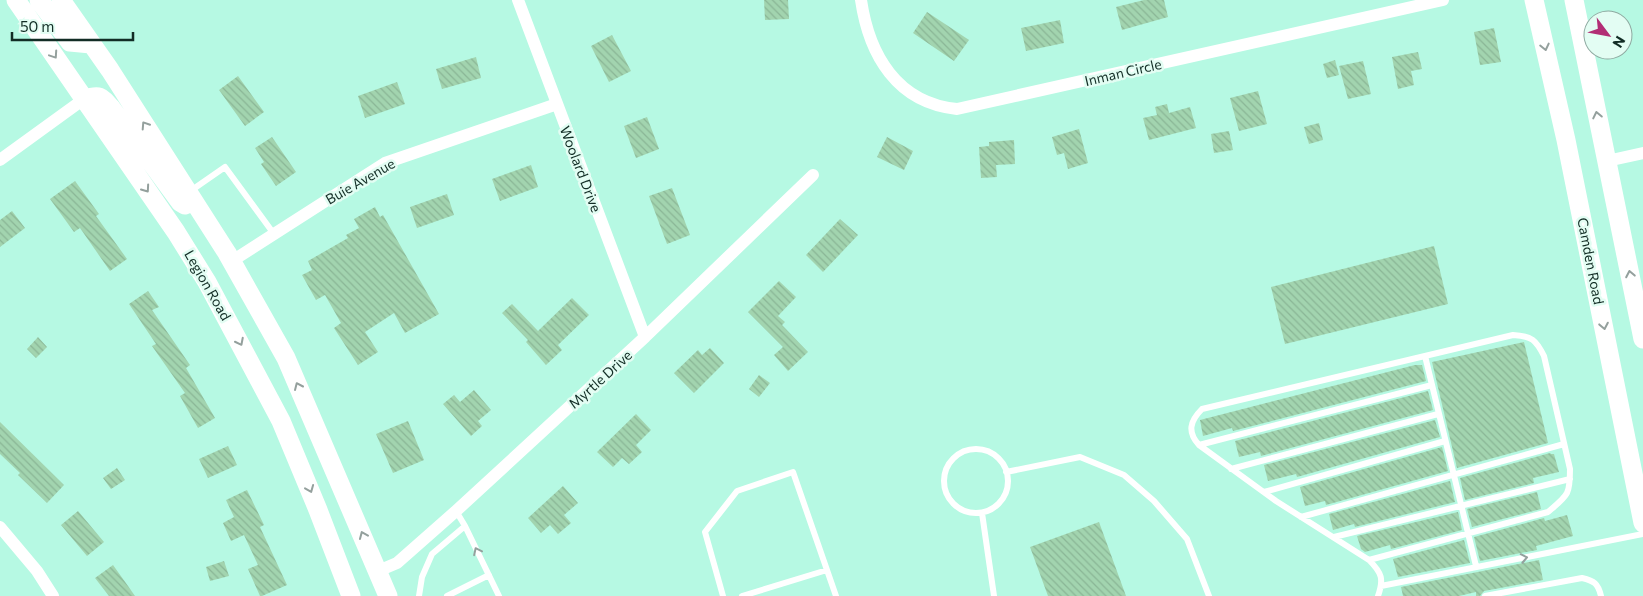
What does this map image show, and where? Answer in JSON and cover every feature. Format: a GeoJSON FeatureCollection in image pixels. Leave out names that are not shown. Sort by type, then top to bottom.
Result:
{"type":"FeatureCollection","features":[{"type":"Feature","properties":{"kind":"main road","name":"Legion Road"},"geometry":{"type":"LineString","coordinates":[[16,0],[176,232],[207,282],[281,421],[351,596]]}},
{"type":"Feature","properties":{"kind":"main road"},"geometry":{"type":"LineString","coordinates":[[39,0],[70,42],[91,44]]}},
{"type":"Feature","properties":{"kind":"main road"},"geometry":{"type":"LineString","coordinates":[[61,0],[202,213],[232,261],[286,358],[388,596]]}},
{"type":"Feature","properties":{"kind":"main road","name":"Camden Road"},"geometry":{"type":"LineString","coordinates":[[1534,0],[1566,140],[1643,523]]}},
{"type":"Feature","properties":{"kind":"main road"},"geometry":{"type":"LineString","coordinates":[[1574,0],[1643,339]]}},
{"type":"Feature","properties":{"kind":"main road"},"geometry":{"type":"LineString","coordinates":[[84,99],[95,96],[103,98],[180,202],[202,213]]}},
{"type":"Feature","properties":{"kind":"street","name":"Woolard Drive"},"geometry":{"type":"LineString","coordinates":[[518,0],[645,337]]}},
{"type":"Feature","properties":{"kind":"street","name":"Inman Circle"},"geometry":{"type":"LineString","coordinates":[[861,0],[876,54],[890,76],[905,91],[942,108],[957,109],[1443,0]]}},
{"type":"Feature","properties":{"kind":"street"},"geometry":{"type":"LineString","coordinates":[[0,160],[84,99]]}},
{"type":"Feature","properties":{"kind":"street","name":"Buie Avenue"},"geometry":{"type":"LineString","coordinates":[[232,261],[385,163],[557,104]]}},
{"type":"Feature","properties":{"kind":"street"},"geometry":{"type":"LineString","coordinates":[[1607,161],[1643,153]]}},
{"type":"Feature","properties":{"kind":"street","name":"Myrtle Drive"},"geometry":{"type":"LineString","coordinates":[[378,571],[397,563],[456,511],[645,337],[814,175]]}},
{"type":"Feature","properties":{"kind":"street"},"geometry":{"type":"LineString","coordinates":[[0,527],[36,571],[53,596]]}},
{"type":"Feature","properties":{"kind":"lane"},"geometry":{"type":"LineString","coordinates":[[188,192],[225,167],[274,234]]}},
{"type":"Feature","properties":{"kind":"lane"},"geometry":{"type":"LineString","coordinates":[[1369,560],[1548,512],[1564,498],[1570,486],[1570,469],[1544,356],[1537,343],[1526,336],[1513,335],[1202,410],[1194,417],[1191,427],[1192,438],[1199,445],[1264,492],[1369,560],[1380,573],[1381,586],[1378,596]]}},
{"type":"Feature","properties":{"kind":"lane"},"geometry":{"type":"LineString","coordinates":[[1424,356],[1476,566]]}},
{"type":"Feature","properties":{"kind":"lane"},"geometry":{"type":"LineString","coordinates":[[1199,445],[1432,386]]}},
{"type":"Feature","properties":{"kind":"lane"},"geometry":{"type":"LineString","coordinates":[[1232,469],[1438,414]]}},
{"type":"Feature","properties":{"kind":"lane"},"geometry":{"type":"LineString","coordinates":[[1264,492],[1445,441]]}},
{"type":"Feature","properties":{"kind":"lane"},"geometry":{"type":"LineString","coordinates":[[1301,517],[1564,444]]}},
{"type":"Feature","properties":{"kind":"lane"},"geometry":{"type":"LineString","coordinates":[[980,450],[994,455],[1002,462],[1006,472],[1008,480],[1003,498],[990,510],[982,512],[971,513],[961,510],[953,504],[947,495],[944,485],[944,474],[948,465],[964,451],[980,450]]}},
{"type":"Feature","properties":{"kind":"lane"},"geometry":{"type":"LineString","coordinates":[[1006,472],[1080,457],[1124,475],[1154,501],[1187,539],[1209,596]]}},
{"type":"Feature","properties":{"kind":"lane"},"geometry":{"type":"LineString","coordinates":[[723,596],[706,532],[736,491],[793,472],[836,596]]}},
{"type":"Feature","properties":{"kind":"lane"},"geometry":{"type":"LineString","coordinates":[[1334,537],[1570,479]]}},
{"type":"Feature","properties":{"kind":"lane"},"geometry":{"type":"LineString","coordinates":[[456,511],[499,596]]}},
{"type":"Feature","properties":{"kind":"lane"},"geometry":{"type":"LineString","coordinates":[[982,512],[994,596]]}},
{"type":"Feature","properties":{"kind":"lane"},"geometry":{"type":"LineString","coordinates":[[419,596],[422,576],[432,554],[465,526]]}},
{"type":"Feature","properties":{"kind":"lane"},"geometry":{"type":"LineString","coordinates":[[1381,586],[1643,534]]}},
{"type":"Feature","properties":{"kind":"lane"},"geometry":{"type":"LineString","coordinates":[[422,541],[432,554]]}},
{"type":"Feature","properties":{"kind":"lane"},"geometry":{"type":"LineString","coordinates":[[742,596],[827,570]]}},
{"type":"Feature","properties":{"kind":"lane"},"geometry":{"type":"LineString","coordinates":[[447,596],[489,575]]}},
{"type":"Feature","properties":{"kind":"lane"},"geometry":{"type":"LineString","coordinates":[[1485,596],[1582,578],[1594,581],[1602,596]]}},
{"type":"Feature","properties":{"kind":"building"},"geometry":{"type":"Polygon","coordinates":[[[764,0],[788,0],[789,19],[765,20],[764,0]]]}},
{"type":"Feature","properties":{"kind":"building"},"geometry":{"type":"Polygon","coordinates":[[[1144,0],[1164,0],[1168,17],[1122,30],[1116,7],[1144,0]]]}},
{"type":"Feature","properties":{"kind":"building"},"geometry":{"type":"Polygon","coordinates":[[[927,12],[969,40],[954,61],[913,33],[927,12]]]}},
{"type":"Feature","properties":{"kind":"building"},"geometry":{"type":"Polygon","coordinates":[[[1060,20],[1064,43],[1026,51],[1021,28],[1060,20]]]}},
{"type":"Feature","properties":{"kind":"building"},"geometry":{"type":"Polygon","coordinates":[[[1494,28],[1501,62],[1480,65],[1474,32],[1494,28]]]}},
{"type":"Feature","properties":{"kind":"building"},"geometry":{"type":"Polygon","coordinates":[[[612,35],[631,71],[609,82],[591,46],[612,35]]]}},
{"type":"Feature","properties":{"kind":"building"},"geometry":{"type":"Polygon","coordinates":[[[1418,52],[1422,69],[1411,71],[1414,85],[1398,89],[1392,57],[1418,52]]]}},
{"type":"Feature","properties":{"kind":"building"},"geometry":{"type":"Polygon","coordinates":[[[476,57],[481,78],[442,89],[436,69],[476,57]]]}},
{"type":"Feature","properties":{"kind":"building"},"geometry":{"type":"Polygon","coordinates":[[[1335,60],[1339,75],[1327,78],[1323,64],[1335,60]]]}},
{"type":"Feature","properties":{"kind":"building"},"geometry":{"type":"Polygon","coordinates":[[[1363,61],[1371,94],[1348,99],[1339,66],[1363,61]]]}},
{"type":"Feature","properties":{"kind":"building"},"geometry":{"type":"Polygon","coordinates":[[[238,76],[264,112],[245,126],[219,90],[238,76]]]}},
{"type":"Feature","properties":{"kind":"building"},"geometry":{"type":"Polygon","coordinates":[[[397,82],[405,104],[365,118],[358,96],[397,82]]]}},
{"type":"Feature","properties":{"kind":"building"},"geometry":{"type":"Polygon","coordinates":[[[1258,91],[1267,124],[1239,131],[1230,98],[1258,91]]]}},
{"type":"Feature","properties":{"kind":"building"},"geometry":{"type":"Polygon","coordinates":[[[1167,104],[1169,113],[1190,107],[1196,128],[1149,140],[1143,118],[1157,115],[1155,107],[1167,104]]]}},
{"type":"Feature","properties":{"kind":"building"},"geometry":{"type":"Polygon","coordinates":[[[647,117],[659,149],[636,158],[624,126],[647,117]]]}},
{"type":"Feature","properties":{"kind":"building"},"geometry":{"type":"Polygon","coordinates":[[[1319,123],[1323,140],[1309,144],[1304,127],[1319,123]]]}},
{"type":"Feature","properties":{"kind":"building"},"geometry":{"type":"Polygon","coordinates":[[[1079,129],[1088,163],[1068,169],[1064,153],[1057,155],[1052,137],[1079,129]]]}},
{"type":"Feature","properties":{"kind":"building"},"geometry":{"type":"Polygon","coordinates":[[[1229,131],[1233,150],[1214,153],[1211,134],[1229,131]]]}},
{"type":"Feature","properties":{"kind":"building"},"geometry":{"type":"Polygon","coordinates":[[[272,137],[296,172],[276,186],[261,164],[264,162],[255,148],[272,137]]]}},
{"type":"Feature","properties":{"kind":"building"},"geometry":{"type":"Polygon","coordinates":[[[887,137],[913,151],[904,170],[877,157],[887,137]]]}},
{"type":"Feature","properties":{"kind":"building"},"geometry":{"type":"Polygon","coordinates":[[[1014,140],[1015,164],[996,165],[997,177],[981,178],[979,147],[989,146],[989,142],[1014,140]]]}},
{"type":"Feature","properties":{"kind":"building"},"geometry":{"type":"Polygon","coordinates":[[[531,165],[538,187],[500,201],[492,179],[531,165]]]}},
{"type":"Feature","properties":{"kind":"building"},"geometry":{"type":"Polygon","coordinates":[[[75,181],[99,214],[96,216],[127,259],[110,271],[80,228],[74,232],[50,199],[75,181]]]}},
{"type":"Feature","properties":{"kind":"building"},"geometry":{"type":"Polygon","coordinates":[[[672,188],[690,235],[667,244],[649,196],[672,188]]]}},
{"type":"Feature","properties":{"kind":"building"},"geometry":{"type":"Polygon","coordinates":[[[447,194],[454,215],[417,228],[410,207],[447,194]]]}},
{"type":"Feature","properties":{"kind":"building"},"geometry":{"type":"Polygon","coordinates":[[[375,207],[380,217],[383,215],[439,314],[405,333],[394,313],[365,332],[378,352],[358,365],[334,328],[341,323],[325,295],[316,300],[302,275],[312,270],[308,261],[348,238],[346,235],[359,228],[354,219],[375,207]]]}},
{"type":"Feature","properties":{"kind":"building"},"geometry":{"type":"Polygon","coordinates":[[[12,211],[25,228],[0,247],[0,220],[12,211]]]}},
{"type":"Feature","properties":{"kind":"building"},"geometry":{"type":"Polygon","coordinates":[[[840,219],[858,235],[823,272],[806,255],[840,219]]]}},
{"type":"Feature","properties":{"kind":"building"},"geometry":{"type":"Polygon","coordinates":[[[1434,246],[1448,304],[1285,344],[1271,287],[1434,246]]]}},
{"type":"Feature","properties":{"kind":"building"},"geometry":{"type":"Polygon","coordinates":[[[779,281],[796,297],[778,316],[785,322],[782,325],[808,352],[788,371],[774,355],[783,347],[748,312],[779,281]]]}},
{"type":"Feature","properties":{"kind":"building"},"geometry":{"type":"Polygon","coordinates":[[[148,291],[159,307],[152,310],[190,365],[186,368],[215,418],[198,428],[180,396],[185,393],[152,346],[156,344],[129,304],[148,291]]]}},
{"type":"Feature","properties":{"kind":"building"},"geometry":{"type":"Polygon","coordinates":[[[572,298],[589,315],[558,345],[562,350],[546,365],[526,342],[528,340],[502,313],[512,304],[538,331],[572,298]]]}},
{"type":"Feature","properties":{"kind":"building"},"geometry":{"type":"Polygon","coordinates":[[[38,337],[47,347],[36,358],[27,349],[38,337]]]}},
{"type":"Feature","properties":{"kind":"building"},"geometry":{"type":"Polygon","coordinates":[[[1524,342],[1548,443],[1457,468],[1432,362],[1524,342]]]}},
{"type":"Feature","properties":{"kind":"building"},"geometry":{"type":"Polygon","coordinates":[[[710,348],[724,363],[694,393],[674,373],[698,350],[702,355],[710,348]]]}},
{"type":"Feature","properties":{"kind":"building"},"geometry":{"type":"Polygon","coordinates":[[[1415,365],[1422,365],[1426,381],[1233,431],[1232,428],[1203,436],[1200,420],[1415,365]]]}},
{"type":"Feature","properties":{"kind":"building"},"geometry":{"type":"Polygon","coordinates":[[[759,375],[770,383],[759,397],[749,389],[759,375]]]}},
{"type":"Feature","properties":{"kind":"building"},"geometry":{"type":"Polygon","coordinates":[[[474,390],[491,410],[478,421],[482,426],[471,436],[443,404],[454,395],[460,402],[474,390]]]}},
{"type":"Feature","properties":{"kind":"building"},"geometry":{"type":"Polygon","coordinates":[[[1428,391],[1433,410],[1261,456],[1260,452],[1239,457],[1235,441],[1428,391]]]}},
{"type":"Feature","properties":{"kind":"building"},"geometry":{"type":"Polygon","coordinates":[[[636,414],[651,430],[636,445],[642,452],[629,464],[622,458],[613,467],[597,452],[636,414]]]}},
{"type":"Feature","properties":{"kind":"building"},"geometry":{"type":"Polygon","coordinates":[[[1435,420],[1440,437],[1297,477],[1296,474],[1268,481],[1264,465],[1435,420]]]}},
{"type":"Feature","properties":{"kind":"building"},"geometry":{"type":"Polygon","coordinates":[[[408,421],[424,460],[393,473],[376,434],[408,421]]]}},
{"type":"Feature","properties":{"kind":"building"},"geometry":{"type":"Polygon","coordinates":[[[0,422],[64,485],[47,503],[18,475],[20,473],[0,454],[0,422]]]}},
{"type":"Feature","properties":{"kind":"building"},"geometry":{"type":"Polygon","coordinates":[[[228,446],[237,465],[208,478],[199,459],[228,446]]]}},
{"type":"Feature","properties":{"kind":"building"},"geometry":{"type":"Polygon","coordinates":[[[1442,447],[1448,471],[1326,505],[1325,501],[1305,506],[1300,487],[1442,447]]]}},
{"type":"Feature","properties":{"kind":"building"},"geometry":{"type":"Polygon","coordinates":[[[1550,453],[1554,454],[1559,472],[1533,478],[1534,483],[1465,500],[1460,478],[1550,453]]]}},
{"type":"Feature","properties":{"kind":"building"},"geometry":{"type":"Polygon","coordinates":[[[117,468],[125,480],[111,489],[103,478],[117,468]]]}},
{"type":"Feature","properties":{"kind":"building"},"geometry":{"type":"Polygon","coordinates":[[[1450,481],[1455,502],[1355,527],[1354,524],[1333,530],[1329,514],[1450,481]]]}},
{"type":"Feature","properties":{"kind":"building"},"geometry":{"type":"Polygon","coordinates":[[[563,486],[578,503],[564,515],[571,523],[558,534],[550,525],[541,533],[528,518],[563,486]]]}},
{"type":"Feature","properties":{"kind":"building"},"geometry":{"type":"Polygon","coordinates":[[[247,490],[264,525],[260,527],[287,585],[262,596],[260,596],[248,569],[258,565],[244,535],[231,541],[223,523],[234,517],[226,500],[247,490]]]}},
{"type":"Feature","properties":{"kind":"building"},"geometry":{"type":"Polygon","coordinates":[[[1537,492],[1541,509],[1472,527],[1467,509],[1537,492]]]}},
{"type":"Feature","properties":{"kind":"building"},"geometry":{"type":"Polygon","coordinates":[[[78,511],[104,542],[87,556],[61,525],[78,511]]]}},
{"type":"Feature","properties":{"kind":"building"},"geometry":{"type":"Polygon","coordinates":[[[1458,512],[1462,530],[1391,549],[1390,545],[1365,552],[1361,549],[1357,536],[1458,512]]]}},
{"type":"Feature","properties":{"kind":"building"},"geometry":{"type":"Polygon","coordinates":[[[1567,515],[1573,536],[1536,546],[1537,550],[1480,561],[1474,537],[1544,518],[1545,521],[1567,515]]]}},
{"type":"Feature","properties":{"kind":"building"},"geometry":{"type":"Polygon","coordinates":[[[1099,522],[1126,596],[1048,596],[1030,547],[1099,522]]]}},
{"type":"Feature","properties":{"kind":"building"},"geometry":{"type":"Polygon","coordinates":[[[1464,540],[1470,563],[1398,577],[1393,559],[1464,540]]]}},
{"type":"Feature","properties":{"kind":"building"},"geometry":{"type":"Polygon","coordinates":[[[1539,560],[1543,580],[1484,591],[1480,596],[1476,596],[1476,592],[1459,596],[1403,596],[1401,587],[1539,560]]]}},
{"type":"Feature","properties":{"kind":"building"},"geometry":{"type":"Polygon","coordinates":[[[224,561],[229,576],[210,581],[206,567],[224,561]]]}},
{"type":"Feature","properties":{"kind":"building"},"geometry":{"type":"Polygon","coordinates":[[[113,565],[135,596],[109,596],[95,578],[113,565]]]}}]}
